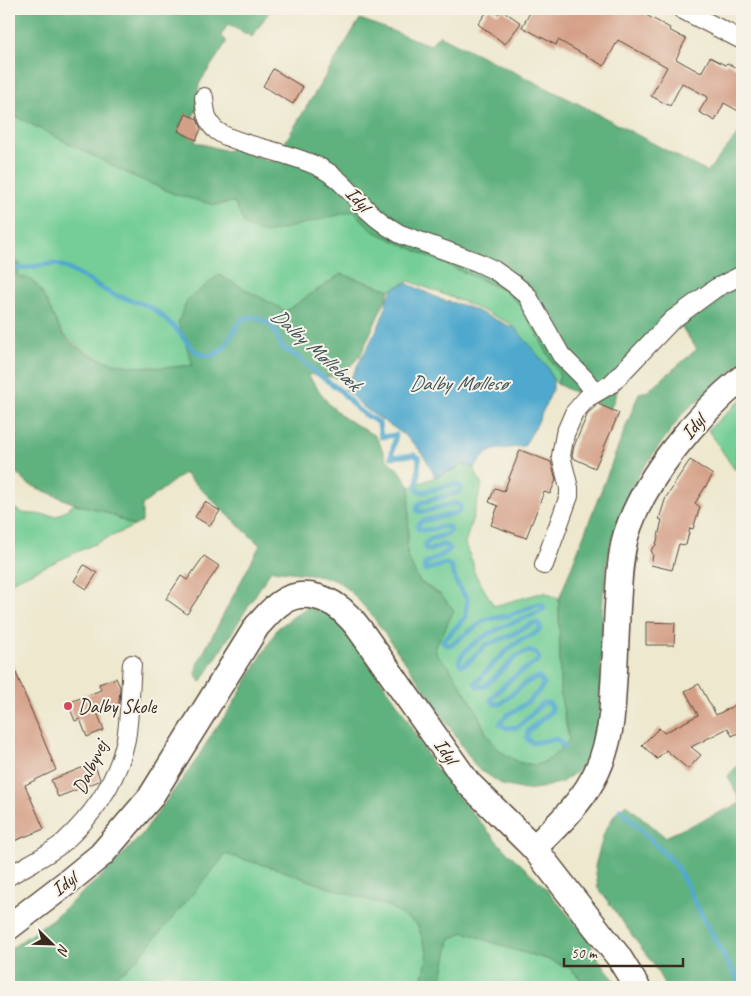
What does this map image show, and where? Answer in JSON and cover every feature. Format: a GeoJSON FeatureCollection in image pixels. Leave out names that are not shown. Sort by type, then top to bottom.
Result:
{"type":"FeatureCollection","features":[{"type":"Feature","properties":{"kind":"street"},"geometry":{"type":"LineString","coordinates":[[681,9],[742,40]]}},
{"type":"Feature","properties":{"kind":"street","name":"Idyl"},"geometry":{"type":"LineString","coordinates":[[204,97],[205,113],[216,130],[230,138],[321,168],[342,182],[386,226],[400,234],[477,262],[494,270],[514,284],[527,295],[561,355],[584,378],[595,393]]}},
{"type":"Feature","properties":{"kind":"street"},"geometry":{"type":"LineString","coordinates":[[544,565],[569,496],[569,488],[561,456],[565,434],[574,413],[587,398],[611,384],[672,320],[716,288],[742,275]]}},
{"type":"Feature","properties":{"kind":"street","name":"Idyl"},"geometry":{"type":"LineString","coordinates":[[9,926],[69,881],[101,854],[125,827],[150,798],[257,626],[282,602],[294,597],[320,597],[348,615],[468,783],[534,848],[563,820],[584,795],[605,756],[610,736],[612,712],[620,567],[626,535],[638,506],[658,471],[694,423],[742,378]]}},
{"type":"Feature","properties":{"kind":"street","name":"Dalbyvej"},"geometry":{"type":"LineString","coordinates":[[9,876],[62,843],[96,808],[105,793],[115,773],[126,740],[132,664]]}},
{"type":"Feature","properties":{"kind":"street"},"geometry":{"type":"LineString","coordinates":[[534,848],[618,956],[637,987]]}},
{"type":"Feature","properties":{"kind":"green space"},"geometry":{"type":"Polygon","coordinates":[[[9,9],[271,9],[252,37],[228,24],[221,36],[226,40],[226,43],[199,84],[197,108],[193,117],[185,114],[178,131],[196,140],[195,142],[227,151],[232,148],[273,162],[360,19],[430,45],[439,35],[581,105],[707,172],[742,129],[742,363],[683,413],[639,474],[610,544],[603,596],[599,725],[590,758],[576,772],[562,782],[525,790],[503,785],[476,767],[425,690],[371,614],[348,589],[335,579],[271,570],[201,682],[196,675],[197,665],[260,545],[184,473],[142,505],[142,522],[134,526],[103,511],[75,504],[28,484],[9,466],[9,246],[15,261],[20,264],[17,276],[29,279],[40,290],[63,334],[75,346],[89,355],[123,365],[177,367],[193,365],[178,322],[187,300],[219,275],[286,311],[341,274],[390,290],[360,356],[339,378],[307,374],[329,404],[343,417],[375,436],[387,460],[401,472],[410,487],[407,556],[419,581],[441,595],[454,610],[435,646],[436,653],[448,665],[475,708],[487,735],[501,752],[520,763],[537,765],[550,759],[569,740],[560,692],[559,599],[639,393],[648,391],[697,349],[679,324],[620,384],[610,410],[557,384],[560,376],[521,305],[503,290],[373,231],[354,211],[263,234],[245,225],[234,202],[214,205],[174,194],[133,176],[9,113],[9,9]]]}},
{"type":"Feature","properties":{"kind":"green space"},"geometry":{"type":"Polygon","coordinates":[[[9,113],[133,176],[214,205],[234,202],[245,225],[316,220],[354,211],[373,231],[503,290],[521,305],[560,376],[557,384],[511,324],[466,303],[409,281],[390,290],[341,274],[286,311],[194,365],[167,368],[126,366],[105,361],[82,350],[64,335],[50,312],[39,288],[32,281],[17,276],[20,264],[15,261],[9,246],[9,113]]]}},
{"type":"Feature","properties":{"kind":"green space"},"geometry":{"type":"Polygon","coordinates":[[[742,399],[742,438],[737,444],[735,470],[708,430],[742,399]]]}},
{"type":"Feature","properties":{"kind":"green space"},"geometry":{"type":"Polygon","coordinates":[[[459,464],[474,468],[482,486],[465,544],[473,563],[474,572],[494,606],[544,592],[559,599],[560,692],[569,740],[550,759],[537,765],[520,763],[501,752],[487,735],[475,708],[448,665],[436,653],[435,646],[454,610],[441,595],[419,581],[407,556],[410,487],[458,468],[459,464]]]}},
{"type":"Feature","properties":{"kind":"green space"},"geometry":{"type":"Polygon","coordinates":[[[75,504],[103,511],[134,526],[9,583],[9,505],[22,513],[57,516],[75,504]]]}},
{"type":"Feature","properties":{"kind":"green space"},"geometry":{"type":"Polygon","coordinates":[[[307,607],[314,607],[336,616],[401,709],[430,760],[453,791],[502,847],[541,883],[591,942],[593,952],[620,987],[588,987],[570,968],[464,932],[450,940],[440,987],[421,987],[428,954],[417,924],[388,906],[278,869],[225,854],[140,956],[120,973],[100,981],[75,986],[48,988],[9,987],[9,950],[52,919],[104,874],[140,837],[197,759],[213,732],[230,709],[278,628],[307,607]]]}},
{"type":"Feature","properties":{"kind":"green space"},"geometry":{"type":"Polygon","coordinates":[[[742,760],[742,987],[666,987],[653,964],[598,888],[595,866],[604,833],[615,814],[626,804],[665,837],[741,803],[728,776],[742,760]]]}},
{"type":"Feature","properties":{"kind":"green space"},"geometry":{"type":"Polygon","coordinates":[[[225,854],[278,869],[388,906],[417,924],[428,954],[421,987],[70,987],[100,981],[128,968],[225,854]]]}},
{"type":"Feature","properties":{"kind":"green space"},"geometry":{"type":"Polygon","coordinates":[[[464,932],[570,968],[588,987],[440,987],[450,940],[464,932]]]}},
{"type":"Feature","properties":{"kind":"water","name":"Dalby Møllesø"},"geometry":{"type":"Polygon","coordinates":[[[406,283],[442,300],[466,306],[516,329],[547,366],[553,381],[553,389],[536,426],[524,446],[494,450],[487,453],[474,468],[459,464],[458,468],[435,477],[429,464],[408,438],[366,409],[344,388],[358,382],[350,379],[378,328],[387,299],[394,288],[406,283]]]}},
{"type":"Feature","properties":{"kind":"building"},"geometry":{"type":"Polygon","coordinates":[[[489,9],[498,14],[502,10],[521,23],[505,44],[478,24],[489,9]]]}},
{"type":"Feature","properties":{"kind":"building"},"geometry":{"type":"Polygon","coordinates":[[[532,9],[635,9],[686,39],[676,59],[701,73],[710,57],[742,71],[742,113],[724,103],[715,121],[699,112],[708,97],[682,83],[670,106],[651,96],[667,67],[618,40],[604,66],[558,40],[556,45],[522,27],[532,9]]]}},
{"type":"Feature","properties":{"kind":"building"},"geometry":{"type":"Polygon","coordinates":[[[273,69],[303,87],[293,104],[263,86],[273,69]]]}},
{"type":"Feature","properties":{"kind":"building"},"geometry":{"type":"Polygon","coordinates":[[[186,114],[197,119],[201,129],[196,140],[178,131],[186,114]]]}},
{"type":"Feature","properties":{"kind":"building"},"geometry":{"type":"Polygon","coordinates":[[[598,404],[619,413],[595,468],[572,456],[574,446],[588,413],[598,404]]]}},
{"type":"Feature","properties":{"kind":"building"},"geometry":{"type":"Polygon","coordinates":[[[520,450],[551,462],[556,480],[550,494],[544,492],[526,538],[491,525],[498,506],[489,502],[495,488],[504,491],[520,450]]]}},
{"type":"Feature","properties":{"kind":"building"},"geometry":{"type":"Polygon","coordinates":[[[690,460],[713,475],[695,503],[700,507],[693,529],[690,528],[686,545],[679,544],[672,570],[651,565],[653,555],[651,550],[656,545],[662,520],[659,519],[666,497],[690,460]]]}},
{"type":"Feature","properties":{"kind":"building"},"geometry":{"type":"Polygon","coordinates":[[[205,502],[220,511],[210,526],[195,517],[205,502]]]}},
{"type":"Feature","properties":{"kind":"building"},"geometry":{"type":"Polygon","coordinates":[[[204,556],[219,566],[187,614],[166,599],[181,576],[187,580],[204,556]]]}},
{"type":"Feature","properties":{"kind":"building"},"geometry":{"type":"Polygon","coordinates":[[[84,565],[97,573],[87,589],[74,581],[84,565]]]}},
{"type":"Feature","properties":{"kind":"building"},"geometry":{"type":"Polygon","coordinates":[[[646,622],[675,623],[674,645],[646,645],[646,622]]]}},
{"type":"Feature","properties":{"kind":"building"},"geometry":{"type":"Polygon","coordinates":[[[9,656],[56,770],[25,785],[44,829],[9,843],[9,656]]]}},
{"type":"Feature","properties":{"kind":"building"},"geometry":{"type":"Polygon","coordinates":[[[116,678],[120,687],[119,702],[97,712],[104,730],[87,737],[80,719],[75,721],[68,703],[101,690],[99,684],[116,678]]]}},
{"type":"Feature","properties":{"kind":"building"},"geometry":{"type":"Polygon","coordinates":[[[699,684],[716,715],[737,704],[742,714],[742,731],[732,736],[728,728],[691,747],[701,755],[688,769],[666,750],[657,759],[642,745],[659,728],[664,733],[698,715],[685,691],[699,684]]]}},
{"type":"Feature","properties":{"kind":"building"},"geometry":{"type":"Polygon","coordinates":[[[94,763],[99,781],[58,797],[51,780],[94,763]]]}},
{"type":"Feature","properties":{"kind":"waterway","name":"Dalby Møllebæk"},"geometry":{"type":"LineString","coordinates":[[9,258],[12,266],[17,269],[51,264],[67,268],[112,294],[148,306],[166,319],[191,347],[207,356],[223,349],[236,327],[244,318],[253,317],[267,322],[272,326],[283,348],[301,359],[311,369],[341,391],[358,410],[379,423],[381,437],[396,435],[391,457],[415,455],[419,458],[417,490],[423,492],[456,484],[461,487],[459,492],[422,502],[417,506],[418,511],[423,512],[455,503],[460,505],[461,509],[457,513],[422,521],[418,525],[418,529],[422,530],[449,527],[448,534],[431,539],[425,544],[426,549],[431,550],[442,545],[448,546],[450,549],[424,565],[425,570],[446,564],[451,566],[457,584],[467,599],[466,617],[443,641],[446,645],[451,645],[486,619],[508,616],[537,605],[542,605],[544,608],[541,611],[483,637],[464,652],[459,661],[461,665],[466,664],[486,645],[509,636],[533,623],[538,623],[541,628],[539,630],[508,649],[475,683],[478,687],[485,686],[518,655],[529,651],[536,653],[539,659],[513,677],[491,699],[494,704],[500,704],[527,682],[539,677],[544,684],[539,691],[525,704],[505,717],[500,724],[506,728],[518,727],[543,703],[549,703],[552,707],[551,712],[528,731],[527,738],[532,743],[556,739],[564,746]]}},
{"type":"Feature","properties":{"kind":"waterway","name":"Dalby Møllebæk"},"geometry":{"type":"LineString","coordinates":[[620,809],[674,863],[742,986]]}},
{"type":"Feature","properties":{"kind":"place","name":"Dalby Skole"},"geometry":{"type":"Point","coordinates":[68,706]}}]}
